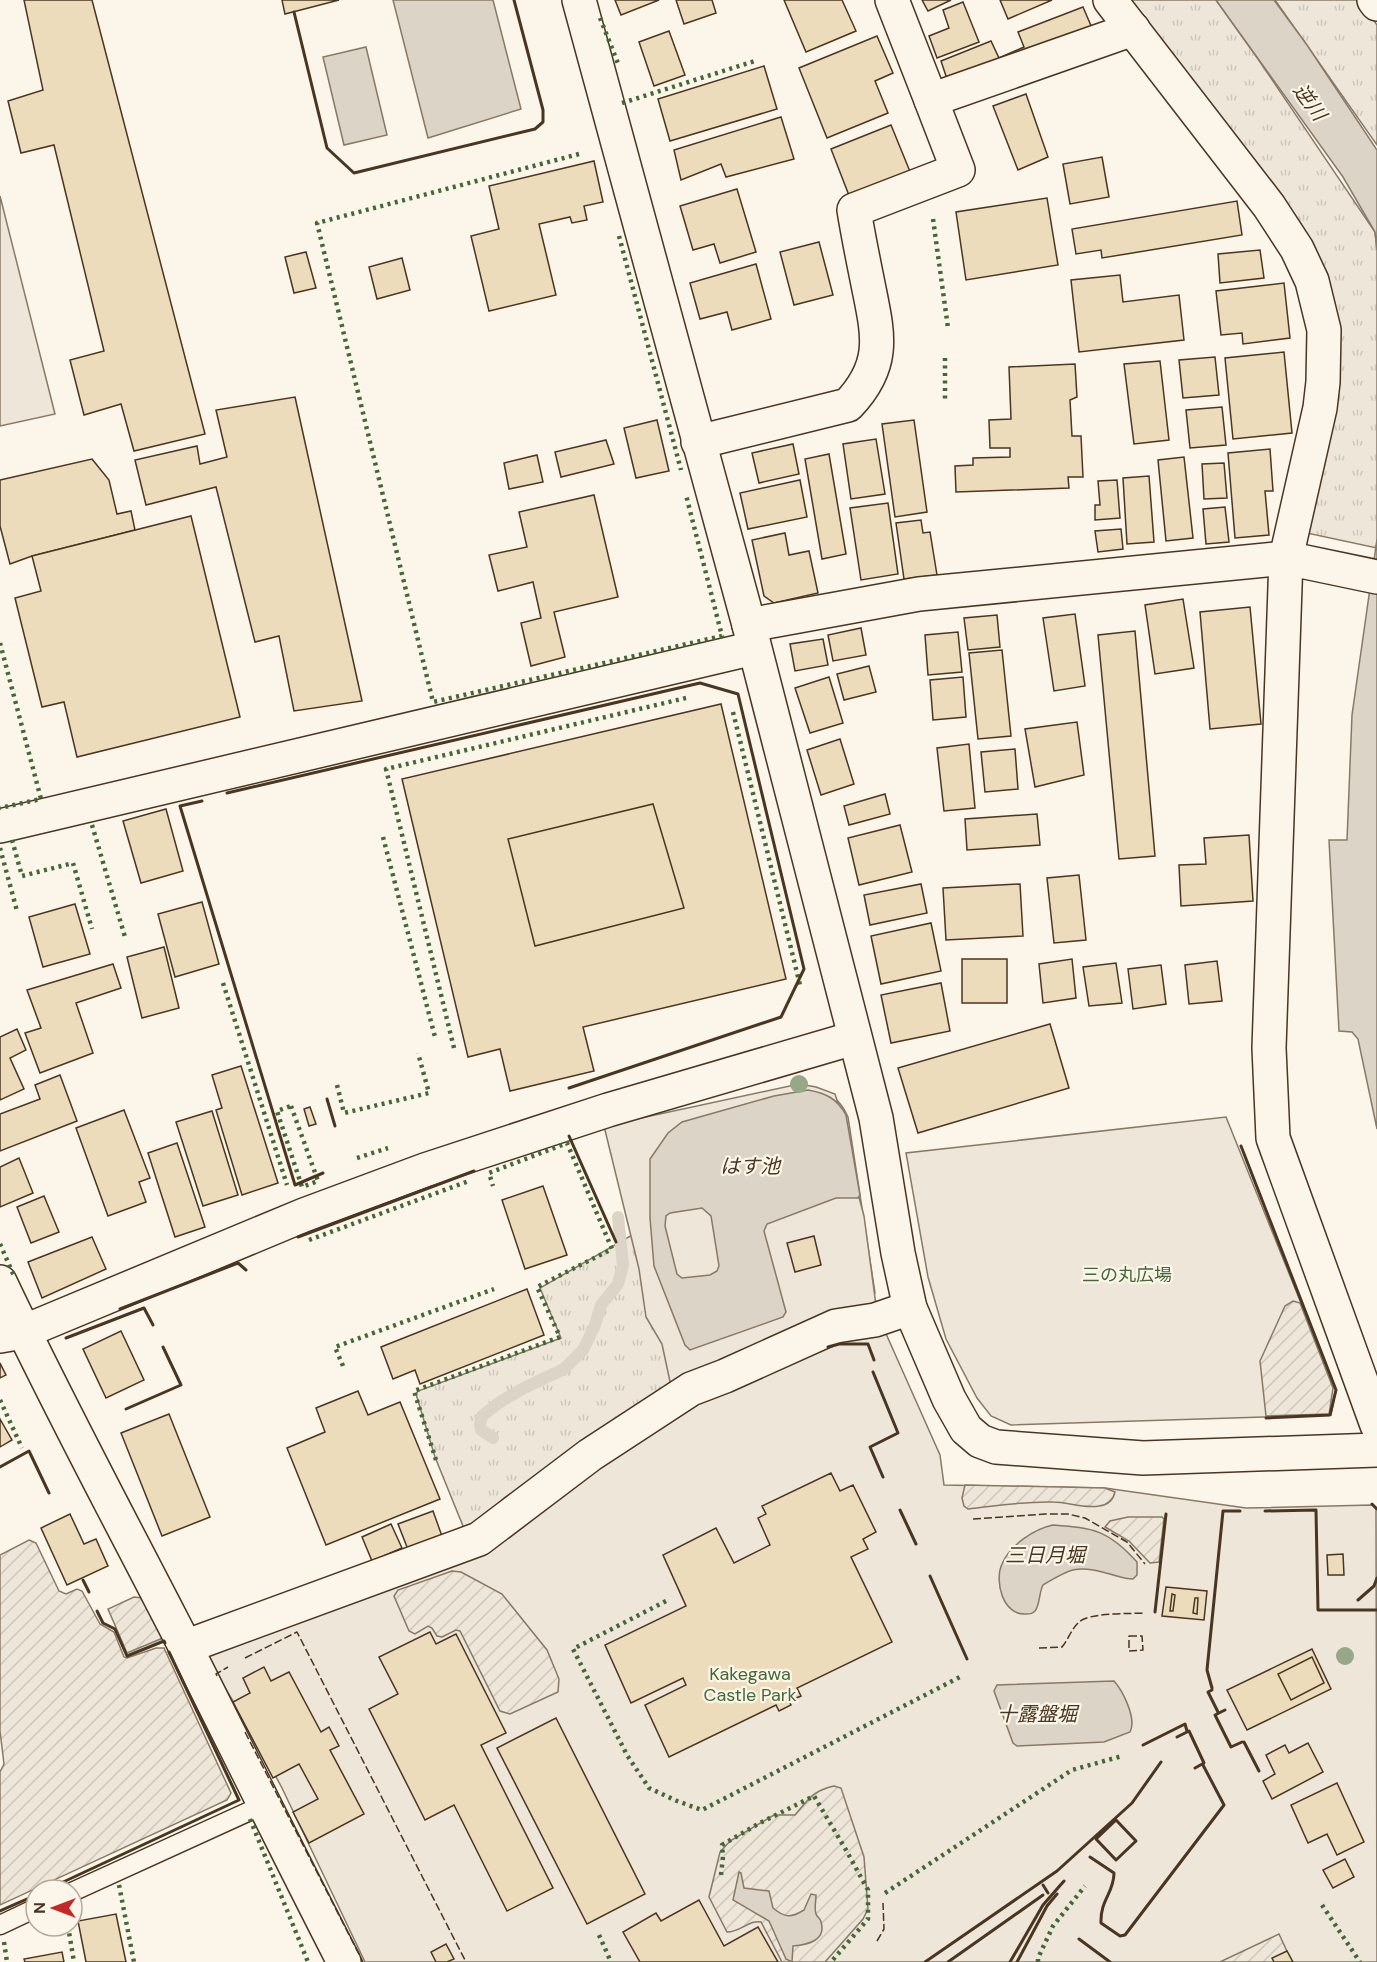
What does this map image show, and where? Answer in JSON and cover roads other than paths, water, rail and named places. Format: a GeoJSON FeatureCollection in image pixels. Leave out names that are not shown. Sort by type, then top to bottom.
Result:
{"type":"FeatureCollection","features":[{"type":"Feature","properties":{"kind":"street"},"geometry":{"type":"LineString","coordinates":[[579,0],[752,637],[876,1118],[910,1308],[949,1399],[966,1429],[980,1441],[996,1447],[1143,1458],[1377,1449]]}},
{"type":"Feature","properties":{"kind":"street"},"geometry":{"type":"LineString","coordinates":[[698,442],[848,405],[863,389],[873,368],[878,336],[854,210],[958,170],[892,0]]}},
{"type":"Feature","properties":{"kind":"street"},"geometry":{"type":"LineString","coordinates":[[1110,0],[1269,206],[1297,249],[1312,281],[1324,330],[1320,408],[1296,559],[1268,1029],[1274,1138],[1377,1425]]}},
{"type":"Feature","properties":{"kind":"street"},"geometry":{"type":"LineString","coordinates":[[1374,0],[1377,4]]}},
{"type":"Feature","properties":{"kind":"street"},"geometry":{"type":"LineString","coordinates":[[931,100],[1133,29]]}},
{"type":"Feature","properties":{"kind":"street"},"geometry":{"type":"LineString","coordinates":[[0,826],[919,594],[1296,559],[1377,577]]}},
{"type":"Feature","properties":{"kind":"street"},"geometry":{"type":"LineString","coordinates":[[12,1334],[304,1215],[425,1170],[608,1110],[854,1038]]}},
{"type":"Feature","properties":{"kind":"street"},"geometry":{"type":"LineString","coordinates":[[0,1282],[12,1334],[185,1647],[344,1962]]}},
{"type":"Feature","properties":{"kind":"street"},"geometry":{"type":"LineString","coordinates":[[185,1647],[479,1539],[590,1455],[691,1389],[836,1326],[875,1320],[910,1308]]}},
{"type":"Feature","properties":{"kind":"lane"},"geometry":{"type":"LineString","coordinates":[[84,1887],[263,1805]]}},
{"type":"Feature","properties":{"kind":"lane"},"geometry":{"type":"LineString","coordinates":[[0,1925],[24,1914]]}},
{"type":"Feature","properties":{"kind":"water"},"geometry":{"type":"Polygon","coordinates":[[[393,0],[493,0],[521,109],[428,138],[393,0]]]}},
{"type":"Feature","properties":{"kind":"water","name":"逆川"},"geometry":{"type":"Polygon","coordinates":[[[1216,0],[1274,0],[1377,150],[1377,250],[1375,232],[1343,177],[1216,0]]]}},
{"type":"Feature","properties":{"kind":"water"},"geometry":{"type":"Polygon","coordinates":[[[366,47],[387,135],[344,145],[323,57],[366,47]]]}},
{"type":"Feature","properties":{"kind":"water"},"geometry":{"type":"Polygon","coordinates":[[[1377,539],[1377,1129],[1358,1039],[1352,1032],[1339,1031],[1329,840],[1347,840],[1352,715],[1377,539]]]}},
{"type":"Feature","properties":{"kind":"water","name":"はす池"},"geometry":{"type":"Polygon","coordinates":[[[808,1090],[825,1095],[839,1104],[846,1115],[860,1195],[858,1198],[836,1198],[767,1224],[764,1231],[786,1312],[783,1317],[690,1350],[685,1345],[654,1266],[650,1218],[650,1159],[668,1133],[682,1122],[774,1096],[808,1090]],[[702,1208],[670,1213],[666,1216],[665,1226],[677,1274],[682,1278],[710,1275],[717,1271],[719,1266],[711,1216],[702,1208]]]}},
{"type":"Feature","properties":{"kind":"water","name":"三日月堀"},"geometry":{"type":"Polygon","coordinates":[[[1053,1525],[1090,1530],[1108,1537],[1127,1551],[1137,1562],[1137,1575],[1130,1579],[1096,1570],[1073,1570],[1043,1585],[1038,1605],[1033,1613],[1018,1613],[1011,1609],[1006,1604],[1000,1588],[1002,1564],[1011,1550],[1023,1539],[1038,1530],[1053,1525]]]}},
{"type":"Feature","properties":{"kind":"water","name":"十露盤堀"},"geometry":{"type":"Polygon","coordinates":[[[1114,1681],[1128,1705],[1132,1726],[1130,1732],[1104,1742],[1017,1746],[1013,1743],[994,1691],[997,1685],[1114,1681]]]}},
{"type":"Feature","properties":{"kind":"water"},"geometry":{"type":"Polygon","coordinates":[[[739,1872],[744,1888],[769,1891],[773,1908],[781,1914],[792,1916],[804,1910],[811,1894],[816,1895],[815,1912],[821,1921],[821,1934],[814,1941],[793,1946],[792,1962],[786,1959],[769,1921],[733,1900],[739,1872]]]}},
{"type":"Feature","properties":{"kind":"waterway"},"geometry":{"type":"LineString","coordinates":[[493,1438],[481,1430],[482,1416],[524,1388],[564,1369],[583,1350],[595,1325],[601,1305],[618,1284],[623,1265],[618,1217]]}},
{"type":"Feature","properties":{"kind":"park label","name":"三の丸広場"},"geometry":{"type":"Point","coordinates":[1127,1275]}},
{"type":"Feature","properties":{"kind":"park label","name":"Kakegawa Castle Park"},"geometry":{"type":"Point","coordinates":[750,1684]}}]}
